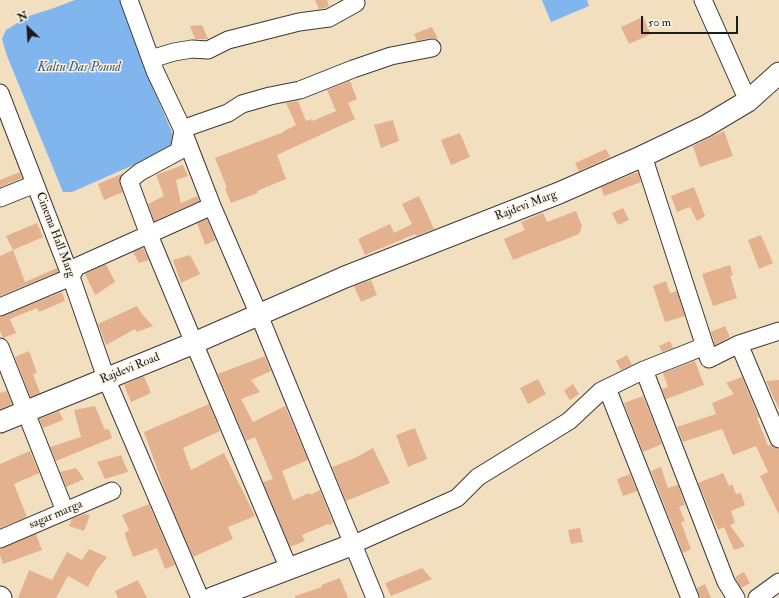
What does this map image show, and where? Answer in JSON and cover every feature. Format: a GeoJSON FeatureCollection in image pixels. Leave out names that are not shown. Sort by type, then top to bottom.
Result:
{"type":"FeatureCollection","features":[{"type":"Feature","properties":{"kind":"main road","name":"Rajdevi Marg"},"geometry":{"type":"LineString","coordinates":[[259,315],[345,277],[559,193],[643,156],[706,126],[748,101],[779,73]]}},
{"type":"Feature","properties":{"kind":"main road","name":"Rajdevi Road"},"geometry":{"type":"LineString","coordinates":[[0,422],[259,315]]}},
{"type":"Feature","properties":{"kind":"main road"},"geometry":{"type":"LineString","coordinates":[[212,598],[354,544]]}},
{"type":"Feature","properties":{"kind":"street"},"geometry":{"type":"LineString","coordinates":[[129,0],[155,71],[182,130],[212,206],[259,315],[375,598]]}},
{"type":"Feature","properties":{"kind":"street"},"geometry":{"type":"LineString","coordinates":[[703,0],[748,101]]}},
{"type":"Feature","properties":{"kind":"street"},"geometry":{"type":"LineString","coordinates":[[151,59],[174,52],[192,49],[208,50],[228,40],[299,22],[328,18],[356,3]]}},
{"type":"Feature","properties":{"kind":"street"},"geometry":{"type":"LineString","coordinates":[[182,130],[228,113],[242,104],[270,96],[300,90],[391,56],[432,48]]}},
{"type":"Feature","properties":{"kind":"street","name":"Cinema Hall Marg"},"geometry":{"type":"LineString","coordinates":[[0,93],[71,277],[106,378],[200,598]]}},
{"type":"Feature","properties":{"kind":"street"},"geometry":{"type":"LineString","coordinates":[[182,130],[179,151],[140,172],[129,181],[149,235],[289,569]]}},
{"type":"Feature","properties":{"kind":"street"},"geometry":{"type":"LineString","coordinates":[[643,156],[709,359],[739,344],[779,331]]}},
{"type":"Feature","properties":{"kind":"street"},"geometry":{"type":"LineString","coordinates":[[0,198],[35,184]]}},
{"type":"Feature","properties":{"kind":"street"},"geometry":{"type":"LineString","coordinates":[[0,307],[71,277],[76,267],[212,206]]}},
{"type":"Feature","properties":{"kind":"street"},"geometry":{"type":"LineString","coordinates":[[739,344],[779,439]]}},
{"type":"Feature","properties":{"kind":"street"},"geometry":{"type":"LineString","coordinates":[[354,544],[457,498],[478,477],[569,421],[601,391],[644,370],[705,346]]}},
{"type":"Feature","properties":{"kind":"street"},"geometry":{"type":"LineString","coordinates":[[0,347],[65,511]]}},
{"type":"Feature","properties":{"kind":"street"},"geometry":{"type":"LineString","coordinates":[[644,370],[726,582],[736,598]]}},
{"type":"Feature","properties":{"kind":"street"},"geometry":{"type":"LineString","coordinates":[[607,388],[690,598]]}},
{"type":"Feature","properties":{"kind":"street","name":"sagar marga"},"geometry":{"type":"LineString","coordinates":[[0,539],[112,491]]}},
{"type":"Feature","properties":{"kind":"street"},"geometry":{"type":"LineString","coordinates":[[757,598],[779,582]]}},
{"type":"Feature","properties":{"kind":"water","name":"Kaltu Das Pound"},"geometry":{"type":"Polygon","coordinates":[[[75,0],[121,0],[149,79],[177,144],[175,151],[138,163],[72,192],[63,192],[7,56],[2,39],[6,30],[29,16],[75,0]]]}},
{"type":"Feature","properties":{"kind":"water"},"geometry":{"type":"Polygon","coordinates":[[[542,0],[587,0],[589,6],[551,22],[542,0]]]}},
{"type":"Feature","properties":{"kind":"building"},"geometry":{"type":"Polygon","coordinates":[[[315,0],[327,0],[329,7],[319,9],[315,0]]]}},
{"type":"Feature","properties":{"kind":"building"},"geometry":{"type":"Polygon","coordinates":[[[643,17],[651,34],[629,44],[621,27],[643,17]]]}},
{"type":"Feature","properties":{"kind":"building"},"geometry":{"type":"Polygon","coordinates":[[[202,25],[208,39],[195,39],[190,26],[202,25]]]}},
{"type":"Feature","properties":{"kind":"building"},"geometry":{"type":"Polygon","coordinates":[[[432,27],[438,39],[430,38],[417,41],[414,34],[432,27]]]}},
{"type":"Feature","properties":{"kind":"building"},"geometry":{"type":"Polygon","coordinates":[[[350,81],[357,99],[348,103],[355,119],[277,155],[286,179],[257,191],[258,193],[231,203],[225,189],[227,188],[215,158],[284,132],[296,125],[286,103],[298,101],[306,121],[312,119],[313,121],[336,111],[327,90],[350,81]]]}},
{"type":"Feature","properties":{"kind":"building"},"geometry":{"type":"Polygon","coordinates":[[[393,120],[399,141],[381,148],[374,125],[393,120]]]}},
{"type":"Feature","properties":{"kind":"building"},"geometry":{"type":"Polygon","coordinates":[[[724,131],[733,156],[700,167],[693,146],[724,131]]]}},
{"type":"Feature","properties":{"kind":"building"},"geometry":{"type":"Polygon","coordinates":[[[460,133],[470,157],[451,165],[441,140],[460,133]]]}},
{"type":"Feature","properties":{"kind":"building"},"geometry":{"type":"Polygon","coordinates":[[[606,149],[610,157],[579,171],[575,163],[606,149]]]}},
{"type":"Feature","properties":{"kind":"building"},"geometry":{"type":"Polygon","coordinates":[[[183,165],[188,176],[176,180],[181,203],[197,196],[199,201],[154,221],[148,204],[164,196],[156,175],[183,165]]]}},
{"type":"Feature","properties":{"kind":"building"},"geometry":{"type":"Polygon","coordinates":[[[20,172],[22,178],[0,187],[0,180],[20,172]]]}},
{"type":"Feature","properties":{"kind":"building"},"geometry":{"type":"Polygon","coordinates":[[[638,172],[641,182],[604,196],[601,187],[638,172]]]}},
{"type":"Feature","properties":{"kind":"building"},"geometry":{"type":"Polygon","coordinates":[[[121,174],[120,184],[123,192],[104,200],[98,184],[121,174]]]}},
{"type":"Feature","properties":{"kind":"building"},"geometry":{"type":"Polygon","coordinates":[[[694,187],[705,216],[697,221],[690,207],[677,212],[671,196],[694,187]]]}},
{"type":"Feature","properties":{"kind":"building"},"geometry":{"type":"Polygon","coordinates":[[[419,196],[434,229],[416,236],[415,234],[365,255],[358,239],[390,224],[394,233],[412,224],[402,204],[419,196]]]}},
{"type":"Feature","properties":{"kind":"building"},"geometry":{"type":"Polygon","coordinates":[[[623,208],[629,220],[618,225],[612,213],[623,208]]]}},
{"type":"Feature","properties":{"kind":"building"},"geometry":{"type":"Polygon","coordinates":[[[576,211],[582,226],[579,234],[513,260],[504,239],[525,230],[521,222],[543,213],[547,222],[576,211]]]}},
{"type":"Feature","properties":{"kind":"building"},"geometry":{"type":"Polygon","coordinates":[[[207,219],[216,240],[205,245],[197,223],[207,219]]]}},
{"type":"Feature","properties":{"kind":"building"},"geometry":{"type":"Polygon","coordinates":[[[37,223],[43,237],[13,250],[6,236],[37,223]]]}},
{"type":"Feature","properties":{"kind":"building"},"geometry":{"type":"Polygon","coordinates":[[[761,235],[773,263],[759,269],[748,240],[761,235]]]}},
{"type":"Feature","properties":{"kind":"building"},"geometry":{"type":"Polygon","coordinates":[[[143,248],[149,260],[139,263],[133,252],[143,248]]]}},
{"type":"Feature","properties":{"kind":"building"},"geometry":{"type":"Polygon","coordinates":[[[13,250],[25,282],[57,268],[58,272],[0,296],[0,256],[13,250]]]}},
{"type":"Feature","properties":{"kind":"building"},"geometry":{"type":"Polygon","coordinates":[[[190,255],[200,274],[181,283],[173,260],[190,255]]]}},
{"type":"Feature","properties":{"kind":"building"},"geometry":{"type":"Polygon","coordinates":[[[106,264],[115,282],[95,295],[85,274],[106,264]]]}},
{"type":"Feature","properties":{"kind":"building"},"geometry":{"type":"Polygon","coordinates":[[[730,265],[733,275],[730,276],[737,298],[713,306],[702,274],[730,265]]]}},
{"type":"Feature","properties":{"kind":"building"},"geometry":{"type":"Polygon","coordinates":[[[371,280],[377,295],[361,302],[354,286],[371,280]]]}},
{"type":"Feature","properties":{"kind":"building"},"geometry":{"type":"Polygon","coordinates":[[[666,281],[670,293],[677,291],[685,316],[665,322],[653,286],[666,281]]]}},
{"type":"Feature","properties":{"kind":"building"},"geometry":{"type":"Polygon","coordinates":[[[62,292],[65,301],[39,312],[37,308],[10,319],[16,333],[3,338],[0,331],[0,317],[62,292]]]}},
{"type":"Feature","properties":{"kind":"building"},"geometry":{"type":"Polygon","coordinates":[[[137,306],[153,326],[137,332],[135,329],[106,345],[98,324],[137,306]]]}},
{"type":"Feature","properties":{"kind":"building"},"geometry":{"type":"Polygon","coordinates":[[[725,326],[730,337],[715,345],[711,332],[725,326]]]}},
{"type":"Feature","properties":{"kind":"building"},"geometry":{"type":"Polygon","coordinates":[[[670,341],[673,348],[662,352],[659,346],[670,341]]]}},
{"type":"Feature","properties":{"kind":"building"},"geometry":{"type":"Polygon","coordinates":[[[29,351],[37,373],[33,374],[40,393],[30,397],[15,357],[29,351]]]}},
{"type":"Feature","properties":{"kind":"building"},"geometry":{"type":"Polygon","coordinates":[[[627,355],[632,365],[621,370],[616,361],[627,355]]]}},
{"type":"Feature","properties":{"kind":"building"},"geometry":{"type":"Polygon","coordinates":[[[265,356],[271,371],[251,380],[260,392],[241,399],[253,422],[285,406],[308,460],[282,471],[293,500],[309,493],[310,495],[320,490],[333,523],[302,535],[305,541],[290,547],[263,482],[273,479],[255,437],[246,441],[218,374],[265,356]]]}},
{"type":"Feature","properties":{"kind":"building"},"geometry":{"type":"Polygon","coordinates":[[[695,361],[704,385],[666,399],[662,389],[668,387],[663,373],[695,361]]]}},
{"type":"Feature","properties":{"kind":"building"},"geometry":{"type":"Polygon","coordinates":[[[144,376],[151,393],[131,402],[124,385],[144,376]]]}},
{"type":"Feature","properties":{"kind":"building"},"geometry":{"type":"Polygon","coordinates":[[[742,377],[759,418],[757,418],[768,446],[771,444],[773,447],[779,449],[779,515],[760,476],[768,472],[756,446],[733,455],[722,429],[683,442],[677,427],[716,414],[712,403],[734,394],[726,383],[742,377]]]}},
{"type":"Feature","properties":{"kind":"building"},"geometry":{"type":"Polygon","coordinates":[[[538,379],[546,394],[528,404],[520,388],[538,379]]]}},
{"type":"Feature","properties":{"kind":"building"},"geometry":{"type":"Polygon","coordinates":[[[779,380],[779,409],[766,381],[779,380]]]}},
{"type":"Feature","properties":{"kind":"building"},"geometry":{"type":"Polygon","coordinates":[[[573,384],[579,394],[570,400],[564,391],[573,384]]]}},
{"type":"Feature","properties":{"kind":"building"},"geometry":{"type":"Polygon","coordinates":[[[7,391],[12,404],[0,409],[0,393],[7,391]]]}},
{"type":"Feature","properties":{"kind":"building"},"geometry":{"type":"Polygon","coordinates":[[[643,396],[662,444],[643,452],[624,403],[643,396]]]}},
{"type":"Feature","properties":{"kind":"building"},"geometry":{"type":"Polygon","coordinates":[[[209,404],[220,431],[183,448],[191,470],[224,453],[255,516],[228,527],[233,539],[193,557],[167,496],[144,432],[209,404]]]}},
{"type":"Feature","properties":{"kind":"building"},"geometry":{"type":"Polygon","coordinates":[[[95,406],[105,430],[109,429],[112,438],[56,461],[50,447],[81,437],[74,410],[95,406]]]}},
{"type":"Feature","properties":{"kind":"building"},"geometry":{"type":"Polygon","coordinates":[[[59,411],[63,420],[43,428],[39,419],[59,411]]]}},
{"type":"Feature","properties":{"kind":"building"},"geometry":{"type":"Polygon","coordinates":[[[415,428],[427,459],[408,467],[396,435],[415,428]]]}},
{"type":"Feature","properties":{"kind":"building"},"geometry":{"type":"Polygon","coordinates":[[[373,448],[390,483],[346,501],[332,467],[353,459],[373,448]]]}},
{"type":"Feature","properties":{"kind":"building"},"geometry":{"type":"Polygon","coordinates":[[[30,451],[39,473],[14,484],[27,517],[0,528],[0,464],[30,451]]]}},
{"type":"Feature","properties":{"kind":"building"},"geometry":{"type":"Polygon","coordinates":[[[121,455],[128,472],[105,479],[97,462],[121,455]]]}},
{"type":"Feature","properties":{"kind":"building"},"geometry":{"type":"Polygon","coordinates":[[[661,467],[668,488],[678,485],[685,505],[679,507],[685,521],[681,522],[691,549],[683,553],[651,471],[661,467]]]}},
{"type":"Feature","properties":{"kind":"building"},"geometry":{"type":"Polygon","coordinates":[[[76,468],[84,479],[66,487],[60,472],[76,468]]]}},
{"type":"Feature","properties":{"kind":"building"},"geometry":{"type":"Polygon","coordinates":[[[723,473],[729,486],[732,484],[736,494],[741,493],[745,505],[731,511],[735,523],[730,525],[745,546],[734,550],[724,527],[718,530],[698,483],[723,473]]]}},
{"type":"Feature","properties":{"kind":"building"},"geometry":{"type":"Polygon","coordinates":[[[630,474],[637,491],[623,496],[617,479],[630,474]]]}},
{"type":"Feature","properties":{"kind":"building"},"geometry":{"type":"Polygon","coordinates":[[[149,504],[175,565],[165,569],[157,548],[133,557],[126,538],[125,533],[129,530],[122,515],[149,504]]]}},
{"type":"Feature","properties":{"kind":"building"},"geometry":{"type":"Polygon","coordinates":[[[85,514],[90,515],[84,531],[69,526],[72,519],[85,514]]]}},
{"type":"Feature","properties":{"kind":"building"},"geometry":{"type":"Polygon","coordinates":[[[580,528],[583,542],[571,544],[568,530],[580,528]]]}},
{"type":"Feature","properties":{"kind":"building"},"geometry":{"type":"Polygon","coordinates":[[[36,534],[42,550],[3,564],[0,549],[36,534]]]}},
{"type":"Feature","properties":{"kind":"building"},"geometry":{"type":"Polygon","coordinates":[[[89,549],[107,557],[96,571],[88,587],[68,576],[56,598],[18,598],[29,570],[52,580],[67,552],[82,560],[89,549]]]}},
{"type":"Feature","properties":{"kind":"building"},"geometry":{"type":"Polygon","coordinates":[[[422,568],[432,579],[391,596],[385,583],[422,568]]]}},
{"type":"Feature","properties":{"kind":"building"},"geometry":{"type":"Polygon","coordinates":[[[744,572],[750,583],[741,588],[735,577],[744,572]]]}},
{"type":"Feature","properties":{"kind":"building"},"geometry":{"type":"Polygon","coordinates":[[[340,578],[348,598],[295,598],[295,596],[322,587],[321,585],[340,578]]]}},
{"type":"Feature","properties":{"kind":"building"},"geometry":{"type":"Polygon","coordinates":[[[138,580],[147,598],[118,598],[115,591],[138,580]]]}},
{"type":"Feature","properties":{"kind":"building"},"geometry":{"type":"Polygon","coordinates":[[[705,584],[711,598],[700,598],[697,588],[705,584]]]}}]}
